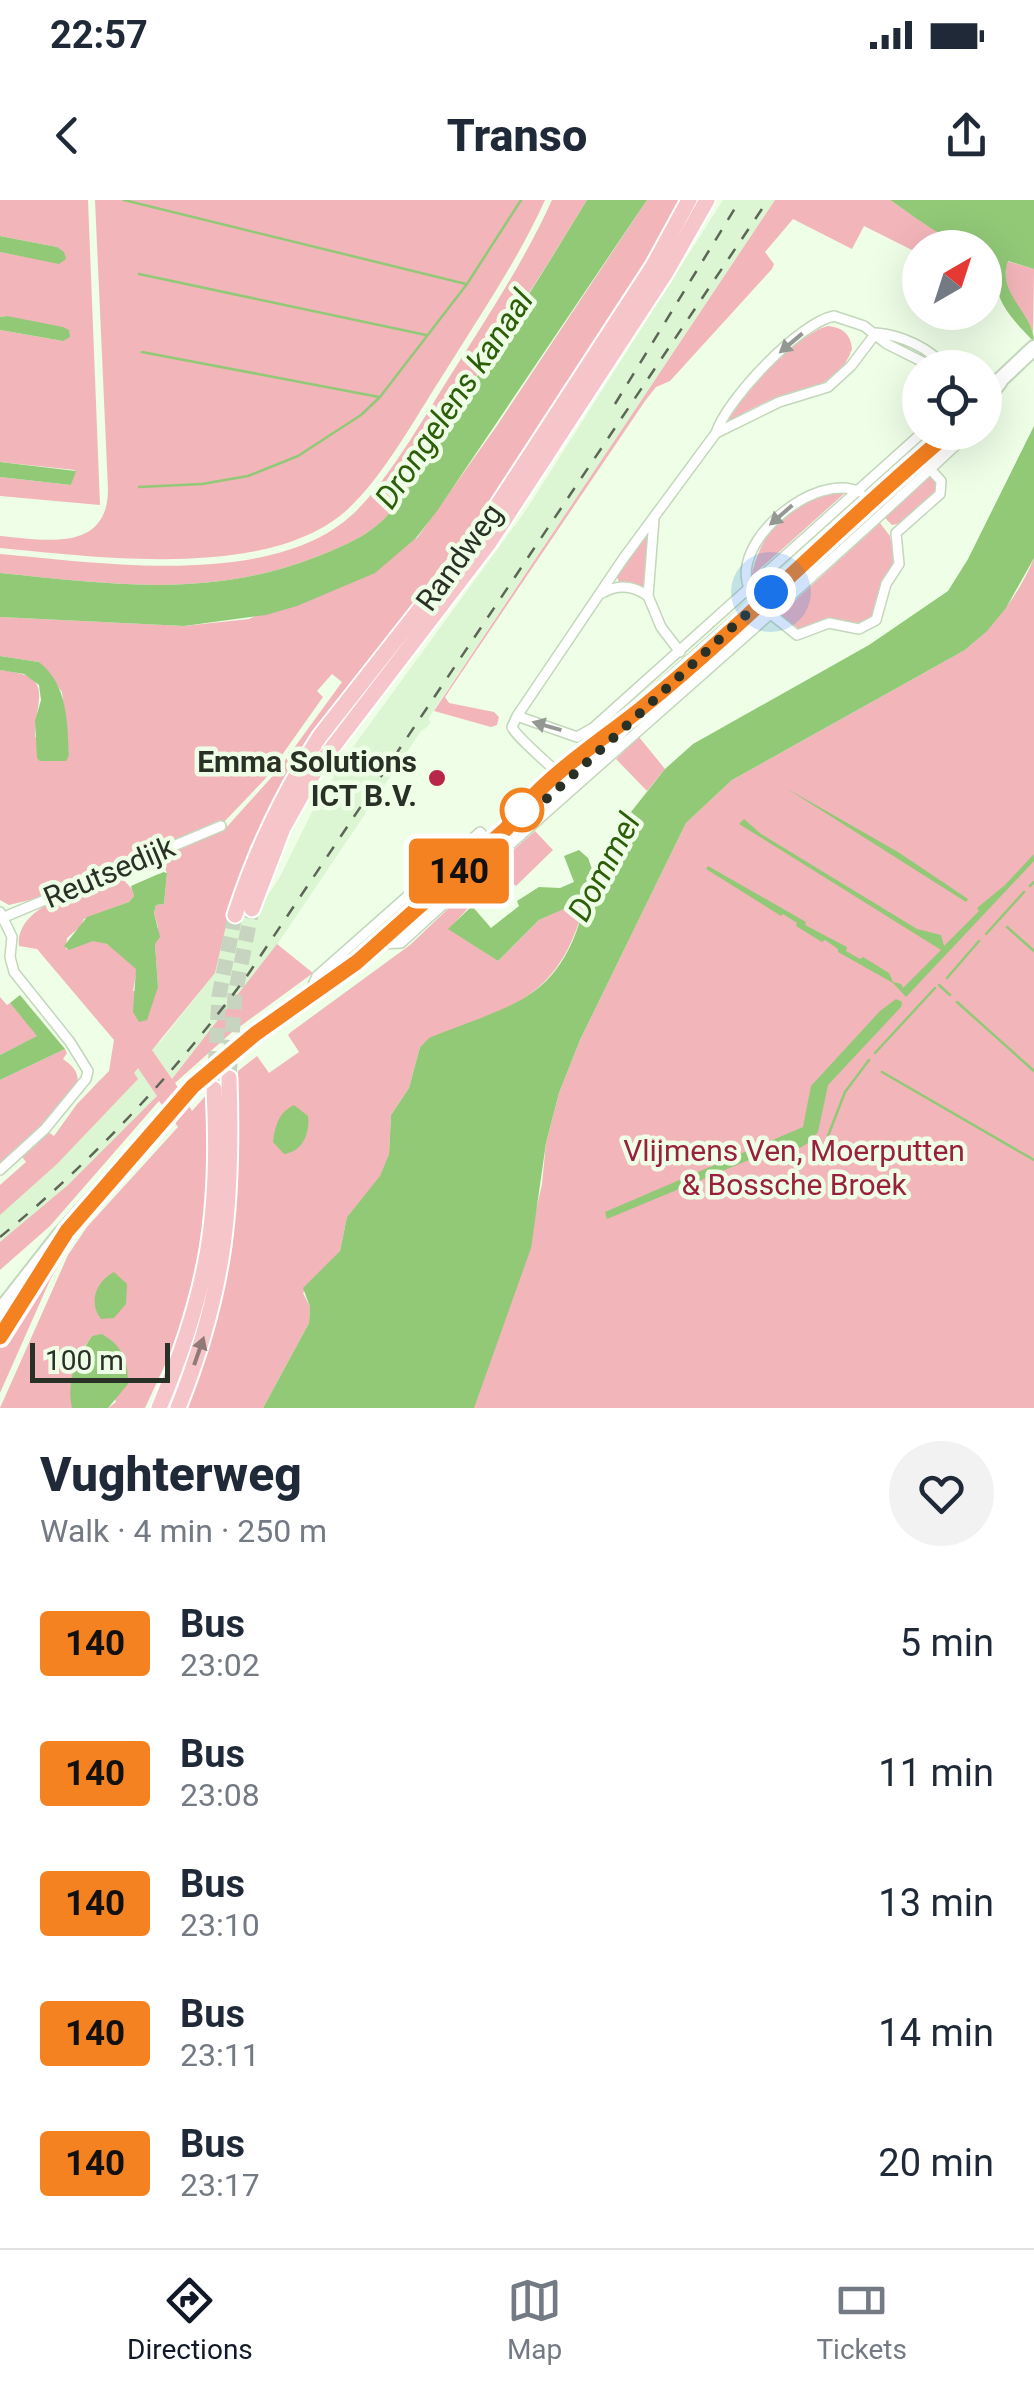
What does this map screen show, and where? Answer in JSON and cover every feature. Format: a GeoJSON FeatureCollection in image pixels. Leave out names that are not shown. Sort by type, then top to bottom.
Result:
{"type":"FeatureCollection","features":[{"type":"Feature","properties":{"kind":"main road","name":"Randweg"},"geometry":{"type":"LineString","coordinates":[[235,914],[256,851],[302,764],[488,518],[660,254],[689,200]]}},
{"type":"Feature","properties":{"kind":"main road","name":"Randweg"},"geometry":{"type":"LineString","coordinates":[[252,909],[283,828],[316,769],[500,527],[681,248],[707,200]]}},
{"type":"Feature","properties":{"kind":"main road"},"geometry":{"type":"LineString","coordinates":[[1002,378],[1030,352]]}},
{"type":"Feature","properties":{"kind":"main road"},"geometry":{"type":"LineString","coordinates":[[0,1337],[67,1231],[183,1097],[226,1057],[377,944],[485,838],[507,828],[515,816],[566,782],[640,710],[928,450]]}},
{"type":"Feature","properties":{"kind":"main road"},"geometry":{"type":"LineString","coordinates":[[178,1408],[209,1292],[230,1188],[229,1078]]}},
{"type":"Feature","properties":{"kind":"main road"},"geometry":{"type":"LineString","coordinates":[[214,1088],[217,1252]]}},
{"type":"Feature","properties":{"kind":"main road"},"geometry":{"type":"LineString","coordinates":[[0,1311],[58,1237],[67,1231]]}},
{"type":"Feature","properties":{"kind":"main road"},"geometry":{"type":"LineString","coordinates":[[159,1408],[209,1292]]}},
{"type":"Feature","properties":{"kind":"street"},"geometry":{"type":"LineString","coordinates":[[566,782],[513,732],[517,716],[746,385],[817,322],[834,316],[892,334],[925,350]]}},
{"type":"Feature","properties":{"kind":"street"},"geometry":{"type":"LineString","coordinates":[[876,332],[902,352]]}},
{"type":"Feature","properties":{"kind":"street"},"geometry":{"type":"LineString","coordinates":[[716,433],[779,402],[828,387],[851,366],[876,332]]}},
{"type":"Feature","properties":{"kind":"street"},"geometry":{"type":"LineString","coordinates":[[517,716],[577,737],[602,721],[904,450]]}},
{"type":"Feature","properties":{"kind":"street"},"geometry":{"type":"LineString","coordinates":[[377,944],[401,943],[566,782],[772,616],[931,470],[947,450]]}},
{"type":"Feature","properties":{"kind":"street"},"geometry":{"type":"LineString","coordinates":[[896,533],[940,494],[941,481],[931,470]]}},
{"type":"Feature","properties":{"kind":"street"},"geometry":{"type":"LineString","coordinates":[[750,590],[746,578],[752,556],[776,517],[812,494],[851,488],[860,492]]}},
{"type":"Feature","properties":{"kind":"street"},"geometry":{"type":"LineString","coordinates":[[772,616],[797,635],[829,622],[859,629],[876,620],[886,584],[899,564],[896,533],[880,517]]}},
{"type":"Feature","properties":{"kind":"street"},"geometry":{"type":"LineString","coordinates":[[654,519],[648,596],[661,627],[680,652]]}},
{"type":"Feature","properties":{"kind":"street"},"geometry":{"type":"LineString","coordinates":[[600,595],[614,586],[636,589],[648,596]]}},
{"type":"Feature","properties":{"kind":"street","name":"Reutsedijk"},"geometry":{"type":"LineString","coordinates":[[1,916],[221,826]]}},
{"type":"Feature","properties":{"kind":"street"},"geometry":{"type":"LineString","coordinates":[[307,999],[316,976],[485,838]]}},
{"type":"Feature","properties":{"kind":"street"},"geometry":{"type":"LineString","coordinates":[[0,1170],[56,1117],[88,1071],[70,1042],[18,979],[10,957],[12,936],[1,916]]}},
{"type":"Feature","properties":{"kind":"shaded area"},"geometry":{"type":"Polygon","coordinates":[[[723,200],[775,200],[428,719],[431,722],[421,731],[272,952],[189,1060],[113,1145],[0,1245],[0,1189],[65,1130],[68,1118],[99,1080],[161,1041],[215,973],[228,917],[261,905],[345,758],[526,510],[723,200]]]}},
{"type":"Feature","properties":{"kind":"green space"},"geometry":{"type":"Polygon","coordinates":[[[0,200],[88,200],[100,505],[0,496],[0,477],[71,485],[75,470],[0,462],[0,330],[63,341],[7,316],[0,317],[0,252],[59,263],[57,247],[0,236],[0,200]]]}},
{"type":"Feature","properties":{"kind":"green space"},"geometry":{"type":"Polygon","coordinates":[[[95,200],[545,200],[496,290],[386,464],[348,509],[315,532],[274,547],[182,559],[0,548],[0,536],[54,540],[86,533],[105,510],[108,489],[95,200]]]}},
{"type":"Feature","properties":{"kind":"green space"},"geometry":{"type":"Polygon","coordinates":[[[552,200],[587,200],[407,490],[369,531],[316,557],[237,579],[160,585],[0,573],[0,554],[184,566],[278,553],[319,538],[353,514],[390,470],[502,294],[552,200]]]}},
{"type":"Feature","properties":{"kind":"green space"},"geometry":{"type":"Polygon","coordinates":[[[647,200],[683,200],[664,237],[465,543],[295,760],[250,847],[215,973],[152,1050],[172,1079],[277,944],[313,973],[231,1033],[175,1083],[192,1111],[208,1093],[205,1246],[200,1245],[198,1259],[228,1264],[237,1190],[238,1071],[257,1056],[269,1073],[299,1052],[288,1035],[291,1032],[410,945],[473,885],[481,894],[449,929],[498,961],[539,920],[586,898],[563,957],[549,977],[511,1006],[430,1038],[420,1047],[409,1088],[391,1115],[389,1154],[380,1177],[347,1217],[340,1251],[303,1293],[310,1307],[309,1323],[263,1408],[183,1408],[223,1285],[199,1281],[186,1329],[145,1408],[108,1408],[116,1402],[92,1336],[76,1358],[72,1408],[0,1408],[68,1255],[87,1227],[178,1127],[159,1101],[50,1226],[0,1270],[0,1242],[68,1185],[157,1096],[138,1068],[134,1073],[138,1079],[57,1164],[0,1215],[0,1185],[26,1162],[22,1157],[48,1132],[54,1136],[77,1104],[109,1071],[114,1040],[37,949],[19,946],[21,931],[29,919],[56,900],[119,875],[134,896],[129,902],[84,919],[67,938],[66,949],[91,941],[104,943],[137,969],[133,991],[158,987],[158,927],[154,913],[156,905],[164,904],[167,873],[159,856],[224,830],[278,770],[342,682],[332,674],[317,691],[323,697],[265,779],[224,822],[220,820],[42,897],[9,905],[0,900],[0,670],[30,677],[36,683],[39,700],[35,737],[69,755],[62,692],[39,662],[0,656],[0,617],[184,626],[249,619],[417,538],[647,200]]]}},
{"type":"Feature","properties":{"kind":"green space"},"geometry":{"type":"Polygon","coordinates":[[[775,200],[890,200],[937,230],[902,230],[902,245],[864,226],[852,249],[793,219],[765,252],[774,264],[772,269],[670,381],[656,387],[645,401],[445,697],[449,703],[494,712],[499,717],[497,725],[491,727],[434,711],[775,200]]]}},
{"type":"Feature","properties":{"kind":"green space"},"geometry":{"type":"Polygon","coordinates":[[[1007,261],[1034,269],[1033,332],[1008,290],[1007,261]]]}},
{"type":"Feature","properties":{"kind":"green space"},"geometry":{"type":"Polygon","coordinates":[[[828,326],[845,332],[850,339],[852,349],[838,372],[820,384],[775,398],[731,420],[727,418],[772,365],[802,340],[828,326]]]}},
{"type":"Feature","properties":{"kind":"green space"},"geometry":{"type":"Polygon","coordinates":[[[929,476],[937,485],[936,492],[903,523],[892,525],[885,518],[929,476]]]}},
{"type":"Feature","properties":{"kind":"green space"},"geometry":{"type":"Polygon","coordinates":[[[831,492],[846,492],[751,577],[762,545],[778,522],[831,492]]]}},
{"type":"Feature","properties":{"kind":"green space"},"geometry":{"type":"Polygon","coordinates":[[[880,523],[890,536],[895,562],[874,618],[860,626],[829,619],[798,632],[778,616],[880,523]]]}},
{"type":"Feature","properties":{"kind":"green space"},"geometry":{"type":"Polygon","coordinates":[[[646,536],[651,541],[645,589],[619,582],[617,577],[646,536]]]}},
{"type":"Feature","properties":{"kind":"green space","name":"Vlijmens Ven, Moerputten & Bossche Broek"},"geometry":{"type":"Polygon","coordinates":[[[1034,558],[1034,1408],[472,1408],[523,1269],[559,1093],[580,1040],[686,823],[732,780],[965,650],[1005,608],[1034,558]]]}},
{"type":"Feature","properties":{"kind":"green space"},"geometry":{"type":"Polygon","coordinates":[[[639,737],[665,769],[647,791],[616,759],[639,737]]]}},
{"type":"Feature","properties":{"kind":"green space"},"geometry":{"type":"Polygon","coordinates":[[[535,831],[553,850],[516,886],[494,867],[535,831]]]}},
{"type":"Feature","properties":{"kind":"green space"},"geometry":{"type":"Polygon","coordinates":[[[0,997],[38,1036],[0,1055],[0,997]]]}},
{"type":"Feature","properties":{"kind":"green space"},"geometry":{"type":"Polygon","coordinates":[[[65,1049],[63,1059],[75,1070],[77,1085],[43,1126],[0,1165],[0,1080],[65,1049]]]}},
{"type":"Feature","properties":{"kind":"green space"},"geometry":{"type":"Polygon","coordinates":[[[169,1120],[172,1123],[76,1234],[50,1280],[0,1393],[0,1344],[5,1335],[65,1241],[169,1120]]]}},
{"type":"Feature","properties":{"kind":"water"},"geometry":{"type":"Polygon","coordinates":[[[587,200],[647,200],[437,511],[416,538],[375,573],[266,615],[184,626],[0,617],[0,573],[160,585],[237,579],[316,557],[369,531],[407,490],[587,200]]]}},
{"type":"Feature","properties":{"kind":"water"},"geometry":{"type":"Polygon","coordinates":[[[890,200],[1034,200],[1034,269],[1008,261],[1006,273],[1007,284],[1028,322],[1034,342],[1002,301],[1002,230],[935,230],[890,200]]]}},
{"type":"Feature","properties":{"kind":"water"},"geometry":{"type":"Polygon","coordinates":[[[0,236],[57,247],[66,259],[59,264],[0,252],[0,236]]]}},
{"type":"Feature","properties":{"kind":"water"},"geometry":{"type":"Polygon","coordinates":[[[0,317],[63,327],[69,330],[70,337],[63,341],[0,330],[0,317]]]}},
{"type":"Feature","properties":{"kind":"water","name":"Dommel"},"geometry":{"type":"Polygon","coordinates":[[[1034,426],[1034,558],[1006,608],[987,631],[965,650],[732,780],[686,823],[580,1040],[559,1093],[546,1143],[531,1248],[474,1408],[263,1408],[309,1323],[310,1307],[303,1288],[340,1251],[347,1217],[380,1176],[389,1154],[391,1115],[409,1088],[420,1047],[429,1038],[510,1006],[548,979],[576,933],[586,899],[539,920],[498,961],[448,929],[472,906],[491,928],[519,906],[517,901],[539,887],[560,888],[574,882],[564,856],[579,850],[592,869],[598,866],[615,840],[612,836],[665,769],[693,744],[869,645],[948,591],[1034,426]]]}},
{"type":"Feature","properties":{"kind":"water"},"geometry":{"type":"Polygon","coordinates":[[[0,462],[76,471],[71,485],[0,477],[0,462]]]}},
{"type":"Feature","properties":{"kind":"water"},"geometry":{"type":"Polygon","coordinates":[[[0,656],[39,662],[56,681],[66,717],[66,761],[37,758],[35,721],[41,700],[39,685],[24,674],[0,670],[0,656]]]}},
{"type":"Feature","properties":{"kind":"water"},"geometry":{"type":"Polygon","coordinates":[[[786,788],[898,852],[968,899],[966,902],[786,788]]]}},
{"type":"Feature","properties":{"kind":"water"},"geometry":{"type":"Polygon","coordinates":[[[744,819],[761,834],[917,929],[941,935],[944,946],[1034,854],[1034,861],[906,997],[893,983],[706,869],[708,866],[806,922],[805,925],[847,947],[846,951],[889,973],[893,982],[903,988],[941,950],[739,824],[744,819]]]}},
{"type":"Feature","properties":{"kind":"water"},"geometry":{"type":"Polygon","coordinates":[[[167,873],[164,904],[156,905],[154,913],[160,937],[155,944],[158,987],[147,1020],[139,1022],[133,1012],[136,969],[107,944],[93,941],[69,950],[64,946],[87,917],[129,902],[134,896],[131,886],[167,873]]]}},
{"type":"Feature","properties":{"kind":"water"},"geometry":{"type":"Polygon","coordinates":[[[20,995],[65,1049],[0,1080],[0,1055],[37,1036],[10,1003],[20,995]]]}},
{"type":"Feature","properties":{"kind":"water"},"geometry":{"type":"Polygon","coordinates":[[[896,999],[902,1002],[901,1007],[828,1085],[818,1132],[808,1143],[793,1152],[756,1157],[607,1219],[605,1212],[803,1127],[811,1086],[880,1011],[896,999]]]}},
{"type":"Feature","properties":{"kind":"water"},"geometry":{"type":"Polygon","coordinates":[[[294,1105],[308,1116],[308,1129],[300,1146],[284,1154],[273,1142],[274,1136],[281,1116],[294,1105]]]}},
{"type":"Feature","properties":{"kind":"water"},"geometry":{"type":"Polygon","coordinates":[[[114,1272],[127,1284],[126,1304],[114,1318],[101,1319],[95,1306],[96,1293],[114,1272]]]}},
{"type":"Feature","properties":{"kind":"water"},"geometry":{"type":"Polygon","coordinates":[[[102,1334],[123,1354],[128,1384],[108,1408],[72,1408],[70,1388],[77,1362],[92,1336],[102,1334]]]}},
{"type":"Feature","properties":{"kind":"waterway"},"geometry":{"type":"LineString","coordinates":[[124,200],[466,284]]}},
{"type":"Feature","properties":{"kind":"waterway"},"geometry":{"type":"LineString","coordinates":[[139,487],[202,484],[248,476],[298,456],[361,415],[380,397],[467,284],[521,200]]}},
{"type":"Feature","properties":{"kind":"waterway"},"geometry":{"type":"LineString","coordinates":[[139,274],[426,335]]}},
{"type":"Feature","properties":{"kind":"waterway"},"geometry":{"type":"LineString","coordinates":[[142,352],[379,397]]}},
{"type":"Feature","properties":{"kind":"waterway"},"geometry":{"type":"LineString","coordinates":[[1030,886],[1034,882]]}},
{"type":"Feature","properties":{"kind":"waterway"},"geometry":{"type":"LineString","coordinates":[[986,934],[1024,892]]}},
{"type":"Feature","properties":{"kind":"waterway"},"geometry":{"type":"LineString","coordinates":[[1007,927],[1034,951]]}},
{"type":"Feature","properties":{"kind":"waterway"},"geometry":{"type":"LineString","coordinates":[[947,978],[979,941]]}},
{"type":"Feature","properties":{"kind":"waterway"},"geometry":{"type":"LineString","coordinates":[[939,985],[950,995]]}},
{"type":"Feature","properties":{"kind":"waterway"},"geometry":{"type":"LineString","coordinates":[[875,1053],[935,988]]}},
{"type":"Feature","properties":{"kind":"waterway"},"geometry":{"type":"LineString","coordinates":[[957,1002],[1034,1071]]}},
{"type":"Feature","properties":{"kind":"waterway"},"geometry":{"type":"LineString","coordinates":[[828,1136],[845,1092],[869,1060]]}},
{"type":"Feature","properties":{"kind":"waterway"},"geometry":{"type":"LineString","coordinates":[[882,1072],[1034,1160]]}},
{"type":"Feature","properties":{"kind":"tunnel"},"geometry":{"type":"LineString","coordinates":[[229,1078],[235,995],[252,909]]}},
{"type":"Feature","properties":{"kind":"tunnel"},"geometry":{"type":"LineString","coordinates":[[214,1089],[219,996],[235,915]]}},
{"type":"Feature","properties":{"kind":"railway"},"geometry":{"type":"LineString","coordinates":[[615,404],[740,200]]}},
{"type":"Feature","properties":{"kind":"railway"},"geometry":{"type":"LineString","coordinates":[[0,1237],[68,1178],[131,1114],[247,976],[768,200]]}},
{"type":"Feature","properties":{"kind":"bus line","name":"140"},"geometry":{"type":"LineString","coordinates":[[0,1337],[67,1231],[193,1086],[255,1034],[357,962],[507,828],[576,759],[640,710],[928,450]]}},
{"type":"Feature","properties":{"kind":"place","name":"Emma Solutions ICT B.V."},"geometry":{"type":"Point","coordinates":[437,778]}},
{"type":"Feature","properties":{"kind":"route"},"geometry":{"type":"LineString","coordinates":[[522,810],[526,817],[606,748],[640,710],[771,592]]}},
{"type":"Feature","properties":{"kind":"water label","name":"Drongelens kanaal"},"geometry":{"type":"Point","coordinates":[454,399]}}]}
